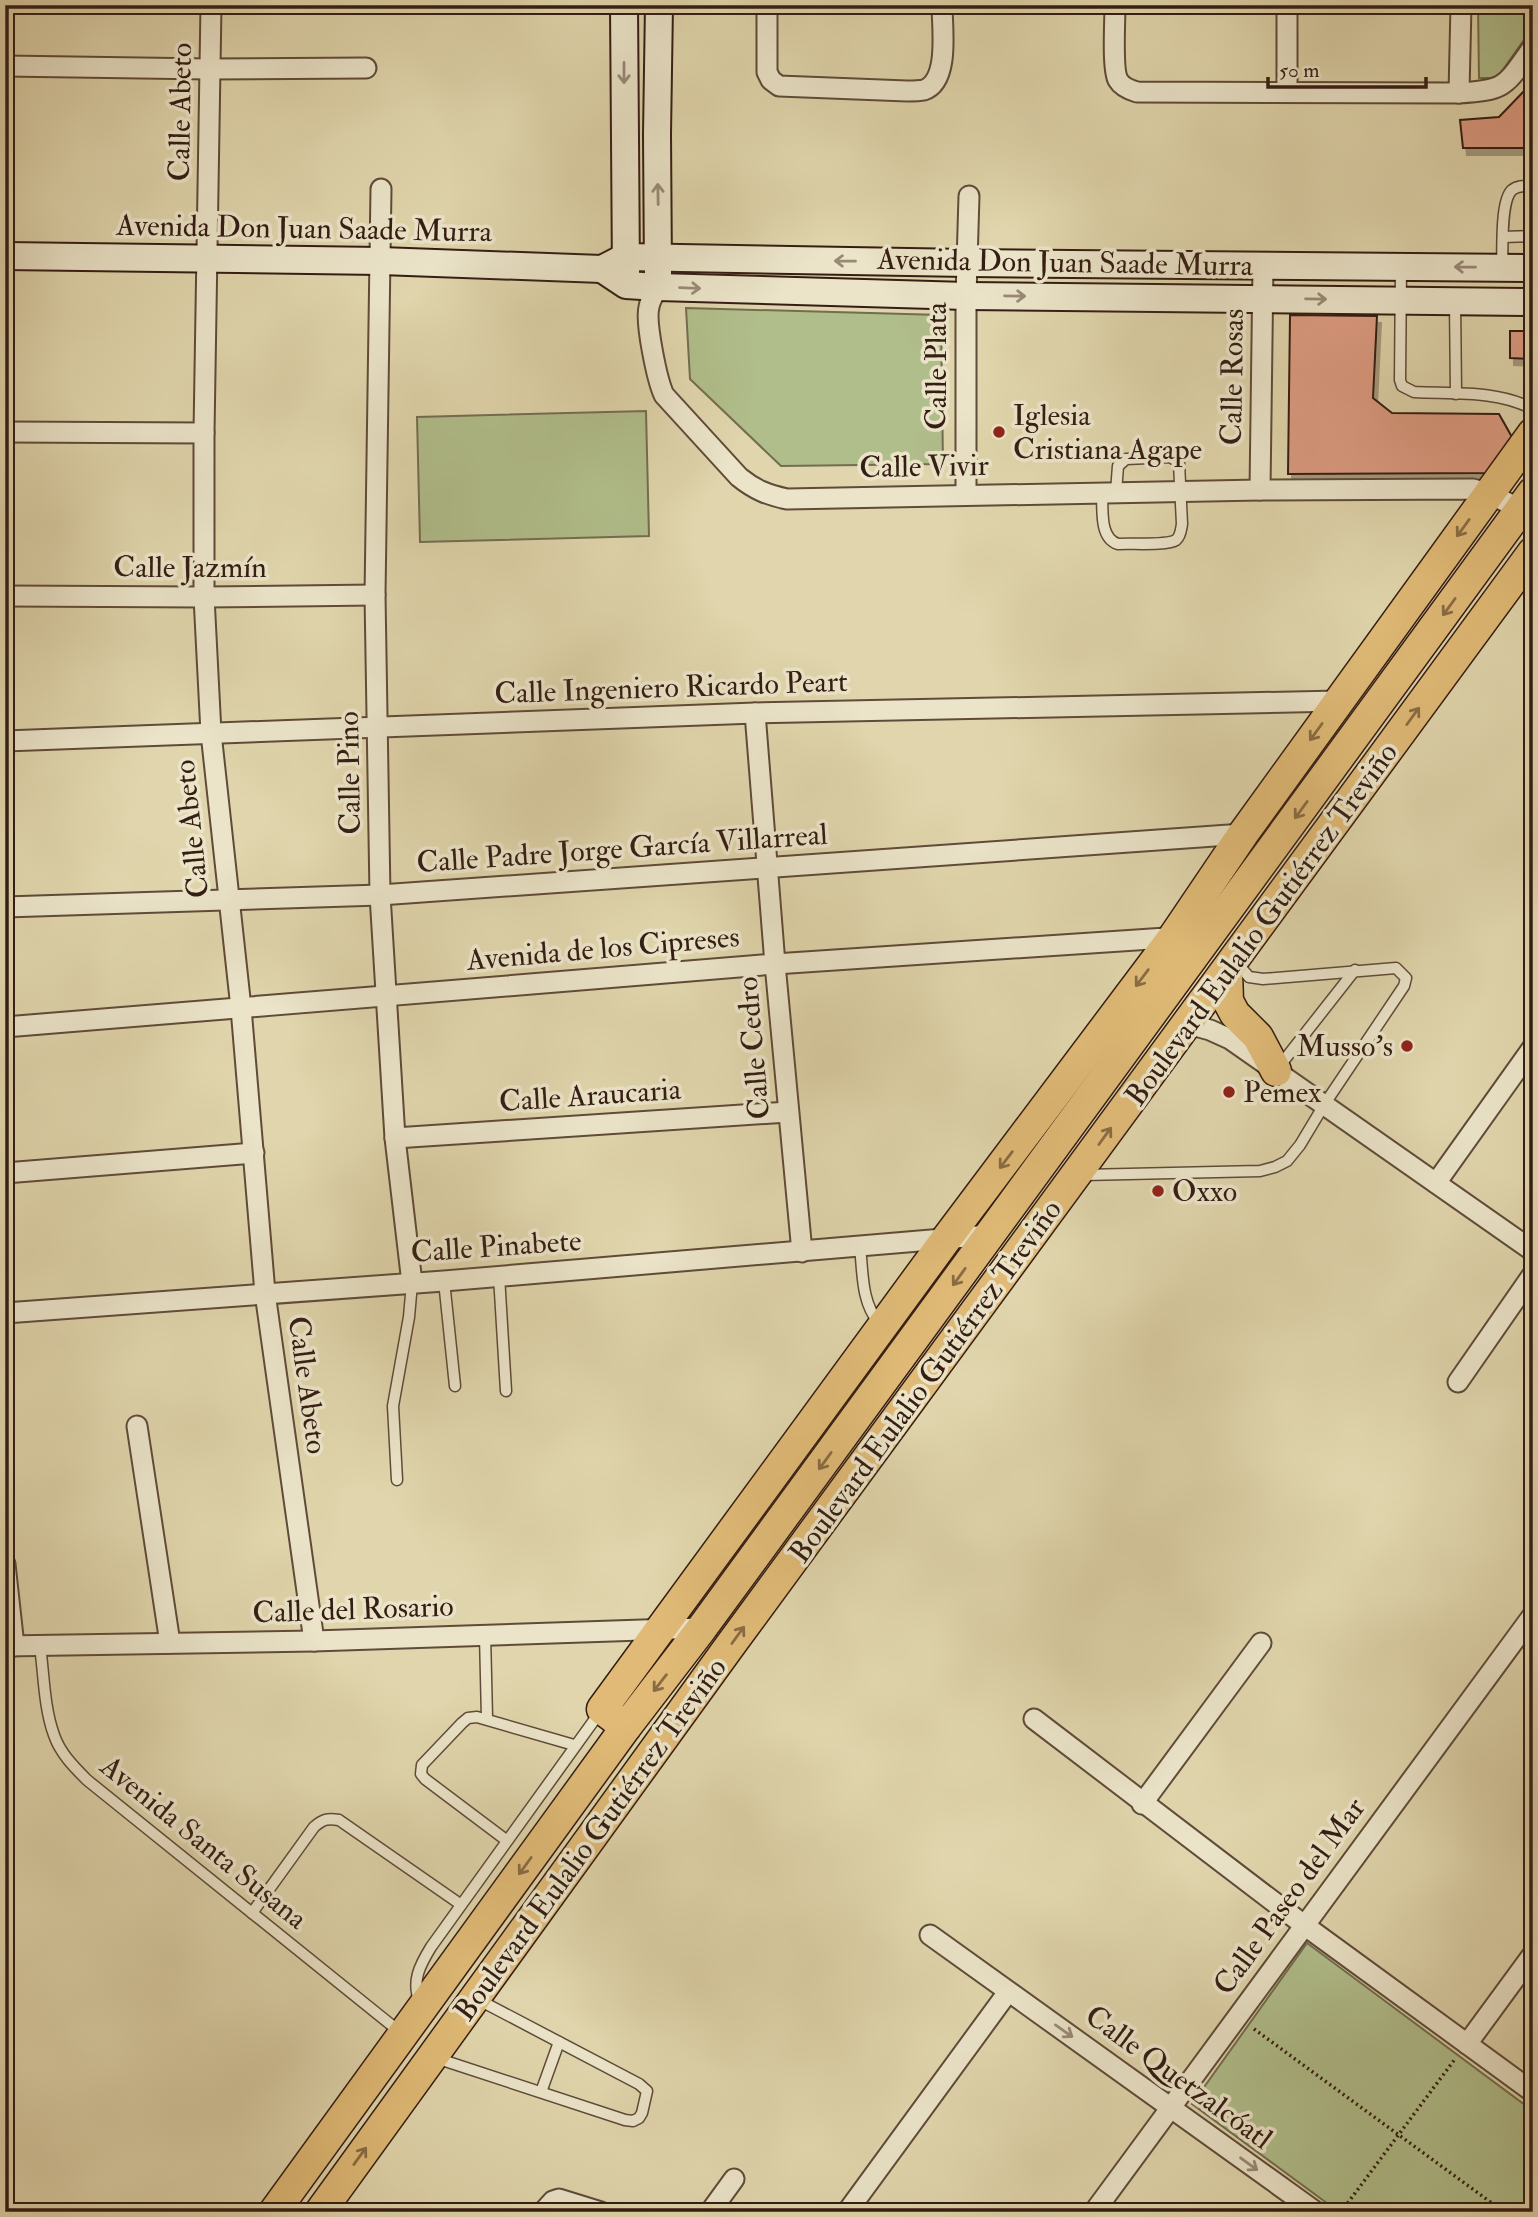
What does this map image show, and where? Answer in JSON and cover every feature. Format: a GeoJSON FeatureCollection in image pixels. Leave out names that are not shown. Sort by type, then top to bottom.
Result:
{"type":"FeatureCollection","features":[{"type":"Feature","properties":{"kind":"main road"},"geometry":{"type":"LineString","coordinates":[[602,1709],[947,1238],[1174,936],[1243,834],[1533,433]]}},
{"type":"Feature","properties":{"kind":"main road","name":"Boulevard Eulalio Gutiérrez Treviño"},"geometry":{"type":"LineString","coordinates":[[274,2212],[626,1727],[702,1628],[1526,501]]}},
{"type":"Feature","properties":{"kind":"main road","name":"Boulevard Eulalio Gutiérrez Treviño"},"geometry":{"type":"LineString","coordinates":[[325,2208],[737,1636],[1533,552]]}},
{"type":"Feature","properties":{"kind":"main road"},"geometry":{"type":"LineString","coordinates":[[1230,966],[1228,1000],[1235,1014],[1258,1037],[1276,1071]]}},
{"type":"Feature","properties":{"kind":"main road"},"geometry":{"type":"LineString","coordinates":[[1116,1064],[1160,1029],[1168,1025],[1188,1024]]}},
{"type":"Feature","properties":{"kind":"main road","name":"Boulevard Eulalio Gutiérrez Treviño"},"geometry":{"type":"LineString","coordinates":[[602,1709],[626,1727]]}},
{"type":"Feature","properties":{"kind":"street","name":"Calle Abeto"},"geometry":{"type":"LineString","coordinates":[[211,5],[204,433],[204,597],[211,733],[254,1153],[265,1293],[314,1641]]}},
{"type":"Feature","properties":{"kind":"street"},"geometry":{"type":"LineString","coordinates":[[624,5],[626,285]]}},
{"type":"Feature","properties":{"kind":"street"},"geometry":{"type":"LineString","coordinates":[[653,298],[659,258],[659,5]]}},
{"type":"Feature","properties":{"kind":"street"},"geometry":{"type":"LineString","coordinates":[[767,5],[767,72],[771,80],[779,86],[906,91],[924,90],[932,85],[938,76],[942,64],[942,5]]}},
{"type":"Feature","properties":{"kind":"street"},"geometry":{"type":"LineString","coordinates":[[1115,5],[1115,71],[1118,81],[1127,89],[1137,92],[1490,91],[1499,88],[1514,73],[1533,47]]}},
{"type":"Feature","properties":{"kind":"street"},"geometry":{"type":"LineString","coordinates":[[1287,5],[1287,92]]}},
{"type":"Feature","properties":{"kind":"street"},"geometry":{"type":"LineString","coordinates":[[1459,93],[1461,5]]}},
{"type":"Feature","properties":{"kind":"street"},"geometry":{"type":"LineString","coordinates":[[5,66],[366,68]]}},
{"type":"Feature","properties":{"kind":"street","name":"Calle Pino"},"geometry":{"type":"LineString","coordinates":[[381,189],[375,595],[380,895],[395,1138],[412,1283]]}},
{"type":"Feature","properties":{"kind":"street","name":"Calle Plata"},"geometry":{"type":"LineString","coordinates":[[966,495],[969,196]]}},
{"type":"Feature","properties":{"kind":"street","name":"Avenida Don Juan Saade Murra"},"geometry":{"type":"LineString","coordinates":[[5,256],[381,261],[602,269],[625,257],[1533,268]]}},
{"type":"Feature","properties":{"kind":"street","name":"Calle Rosas"},"geometry":{"type":"LineString","coordinates":[[1260,490],[1263,265]]}},
{"type":"Feature","properties":{"kind":"street"},"geometry":{"type":"LineString","coordinates":[[602,269],[626,285]]}},
{"type":"Feature","properties":{"kind":"street","name":"Avenida Don Juan Saade Murra"},"geometry":{"type":"LineString","coordinates":[[626,285],[653,298],[966,296],[1455,300],[1533,304]]}},
{"type":"Feature","properties":{"kind":"street","name":"Calle Vivir"},"geometry":{"type":"LineString","coordinates":[[653,298],[655,367],[664,395],[739,477],[752,488],[769,496],[787,499],[1109,492],[1473,489],[1526,501]]}},
{"type":"Feature","properties":{"kind":"street"},"geometry":{"type":"LineString","coordinates":[[5,432],[204,433]]}},
{"type":"Feature","properties":{"kind":"street","name":"Calle Jazmín"},"geometry":{"type":"LineString","coordinates":[[5,596],[375,595]]}},
{"type":"Feature","properties":{"kind":"street","name":"Calle Ingeniero Ricardo Peart"},"geometry":{"type":"LineString","coordinates":[[5,741],[755,713],[1339,701]]}},
{"type":"Feature","properties":{"kind":"street","name":"Calle Cedro"},"geometry":{"type":"LineString","coordinates":[[755,713],[802,1252]]}},
{"type":"Feature","properties":{"kind":"street","name":"Calle Padre Jorge García Villarreal"},"geometry":{"type":"LineString","coordinates":[[5,907],[380,895],[1243,834]]}},
{"type":"Feature","properties":{"kind":"street","name":"Avenida de los Cipreses"},"geometry":{"type":"LineString","coordinates":[[5,1027],[775,964],[1174,936],[1207,940]]}},
{"type":"Feature","properties":{"kind":"street"},"geometry":{"type":"LineString","coordinates":[[1188,1024],[1230,1039],[1533,1251]]}},
{"type":"Feature","properties":{"kind":"street"},"geometry":{"type":"LineString","coordinates":[[1436,1183],[1533,1047]]}},
{"type":"Feature","properties":{"kind":"street","name":"Calle Araucaria"},"geometry":{"type":"LineString","coordinates":[[395,1138],[788,1112]]}},
{"type":"Feature","properties":{"kind":"street"},"geometry":{"type":"LineString","coordinates":[[5,1174],[254,1153]]}},
{"type":"Feature","properties":{"kind":"street","name":"Calle Pinabete"},"geometry":{"type":"LineString","coordinates":[[5,1313],[444,1281],[990,1235]]}},
{"type":"Feature","properties":{"kind":"street"},"geometry":{"type":"LineString","coordinates":[[1458,1382],[1533,1274]]}},
{"type":"Feature","properties":{"kind":"street"},"geometry":{"type":"LineString","coordinates":[[137,1426],[170,1643]]}},
{"type":"Feature","properties":{"kind":"street"},"geometry":{"type":"LineString","coordinates":[[5,1564],[10,1646]]}},
{"type":"Feature","properties":{"kind":"street","name":"Calle Paseo del Mar"},"geometry":{"type":"LineString","coordinates":[[1094,2212],[1533,1615]]}},
{"type":"Feature","properties":{"kind":"street","name":"Calle del Rosario"},"geometry":{"type":"LineString","coordinates":[[10,1646],[314,1641],[702,1628]]}},
{"type":"Feature","properties":{"kind":"street"},"geometry":{"type":"LineString","coordinates":[[1142,1804],[1261,1643]]}},
{"type":"Feature","properties":{"kind":"street"},"geometry":{"type":"LineString","coordinates":[[1034,1719],[1304,1926],[1533,2092]]}},
{"type":"Feature","properties":{"kind":"street","name":"Calle Quetzalcóatl"},"geometry":{"type":"LineString","coordinates":[[930,1935],[1316,2212]]}},
{"type":"Feature","properties":{"kind":"street"},"geometry":{"type":"LineString","coordinates":[[1466,2044],[1533,1954]]}},
{"type":"Feature","properties":{"kind":"street"},"geometry":{"type":"LineString","coordinates":[[847,2212],[1008,1992]]}},
{"type":"Feature","properties":{"kind":"street"},"geometry":{"type":"LineString","coordinates":[[710,2212],[734,2179]]}},
{"type":"Feature","properties":{"kind":"street"},"geometry":{"type":"LineString","coordinates":[[542,2212],[559,2199],[601,2212]]}},
{"type":"Feature","properties":{"kind":"lane"},"geometry":{"type":"LineString","coordinates":[[1502,268],[1505,203],[1508,195],[1513,189],[1533,186]]}},
{"type":"Feature","properties":{"kind":"lane"},"geometry":{"type":"LineString","coordinates":[[1503,237],[1533,236]]}},
{"type":"Feature","properties":{"kind":"lane"},"geometry":{"type":"LineString","coordinates":[[1401,266],[1402,386],[1414,392],[1501,396],[1519,401],[1533,409]]}},
{"type":"Feature","properties":{"kind":"lane"},"geometry":{"type":"LineString","coordinates":[[1455,300],[1456,394]]}},
{"type":"Feature","properties":{"kind":"lane"},"geometry":{"type":"LineString","coordinates":[[1531,331],[1533,304]]}},
{"type":"Feature","properties":{"kind":"lane"},"geometry":{"type":"LineString","coordinates":[[1171,457],[1179,463],[1181,534],[1177,540],[1168,542],[1112,542],[1107,536],[1109,492],[1118,467],[1126,458],[1171,457]]}},
{"type":"Feature","properties":{"kind":"lane"},"geometry":{"type":"LineString","coordinates":[[1077,1175],[1260,1171],[1287,1161],[1404,986],[1406,978],[1396,968],[1263,979],[1249,977],[1230,966]]}},
{"type":"Feature","properties":{"kind":"lane"},"geometry":{"type":"LineString","coordinates":[[1276,1071],[1354,970]]}},
{"type":"Feature","properties":{"kind":"lane"},"geometry":{"type":"LineString","coordinates":[[860,1247],[866,1297],[870,1310],[883,1327]]}},
{"type":"Feature","properties":{"kind":"lane"},"geometry":{"type":"LineString","coordinates":[[499,1276],[506,1391]]}},
{"type":"Feature","properties":{"kind":"lane"},"geometry":{"type":"LineString","coordinates":[[444,1281],[455,1386]]}},
{"type":"Feature","properties":{"kind":"lane"},"geometry":{"type":"LineString","coordinates":[[397,1480],[393,1406],[409,1317],[412,1283]]}},
{"type":"Feature","properties":{"kind":"lane"},"geometry":{"type":"LineString","coordinates":[[485,1635],[487,1718]]}},
{"type":"Feature","properties":{"kind":"lane","name":"Avenida Santa Susana"},"geometry":{"type":"LineString","coordinates":[[40,1646],[54,1737],[67,1759],[87,1780],[403,2035]]}},
{"type":"Feature","properties":{"kind":"lane"},"geometry":{"type":"LineString","coordinates":[[422,2008],[415,1983],[420,1966],[460,1904],[602,1709]]}},
{"type":"Feature","properties":{"kind":"lane"},"geometry":{"type":"LineString","coordinates":[[506,1840],[425,1779],[420,1770],[422,1765],[468,1718],[487,1718],[574,1745]]}},
{"type":"Feature","properties":{"kind":"lane"},"geometry":{"type":"LineString","coordinates":[[252,1913],[314,1827],[321,1820],[329,1818],[340,1820],[460,1904]]}},
{"type":"Feature","properties":{"kind":"lane"},"geometry":{"type":"LineString","coordinates":[[432,2057],[625,2120],[633,2121],[639,2118],[647,2096],[644,2088],[475,1998]]}},
{"type":"Feature","properties":{"kind":"lane"},"geometry":{"type":"LineString","coordinates":[[541,2092],[559,2042]]}},
{"type":"Feature","properties":{"kind":"path"},"geometry":{"type":"LineString","coordinates":[[1237,2016],[1504,2212]]}},
{"type":"Feature","properties":{"kind":"path"},"geometry":{"type":"LineString","coordinates":[[1341,2212],[1466,2044]]}},
{"type":"Feature","properties":{"kind":"green space"},"geometry":{"type":"Polygon","coordinates":[[[1478,5],[1533,5],[1533,27],[1497,78],[1479,78],[1478,5]]]}},
{"type":"Feature","properties":{"kind":"green space"},"geometry":{"type":"Polygon","coordinates":[[[686,308],[941,315],[943,464],[781,466],[690,379],[686,308]]]}},
{"type":"Feature","properties":{"kind":"green space"},"geometry":{"type":"Polygon","coordinates":[[[646,411],[649,536],[420,542],[417,417],[646,411]]]}},
{"type":"Feature","properties":{"kind":"green space"},"geometry":{"type":"Polygon","coordinates":[[[1307,1943],[1533,2111],[1533,2212],[1339,2212],[1192,2104],[1307,1943]]]}},
{"type":"Feature","properties":{"kind":"building"},"geometry":{"type":"Polygon","coordinates":[[[1527,88],[1533,91],[1533,148],[1463,148],[1460,120],[1499,117],[1527,88]]]}},
{"type":"Feature","properties":{"kind":"building"},"geometry":{"type":"Polygon","coordinates":[[[1290,315],[1377,316],[1373,398],[1392,413],[1499,414],[1513,439],[1488,473],[1288,474],[1290,315]]]}},
{"type":"Feature","properties":{"kind":"building"},"geometry":{"type":"Polygon","coordinates":[[[1510,331],[1533,331],[1533,359],[1510,358],[1510,331]]]}},
{"type":"Feature","properties":{"kind":"place","name":"Iglesia Cristiana Agape"},"geometry":{"type":"Point","coordinates":[999,432]}},
{"type":"Feature","properties":{"kind":"place","name":"Musso's"},"geometry":{"type":"Point","coordinates":[1407,1046]}},
{"type":"Feature","properties":{"kind":"place","name":"Pemex"},"geometry":{"type":"Point","coordinates":[1229,1092]}},
{"type":"Feature","properties":{"kind":"place","name":"Oxxo"},"geometry":{"type":"Point","coordinates":[1158,1191]}}]}
